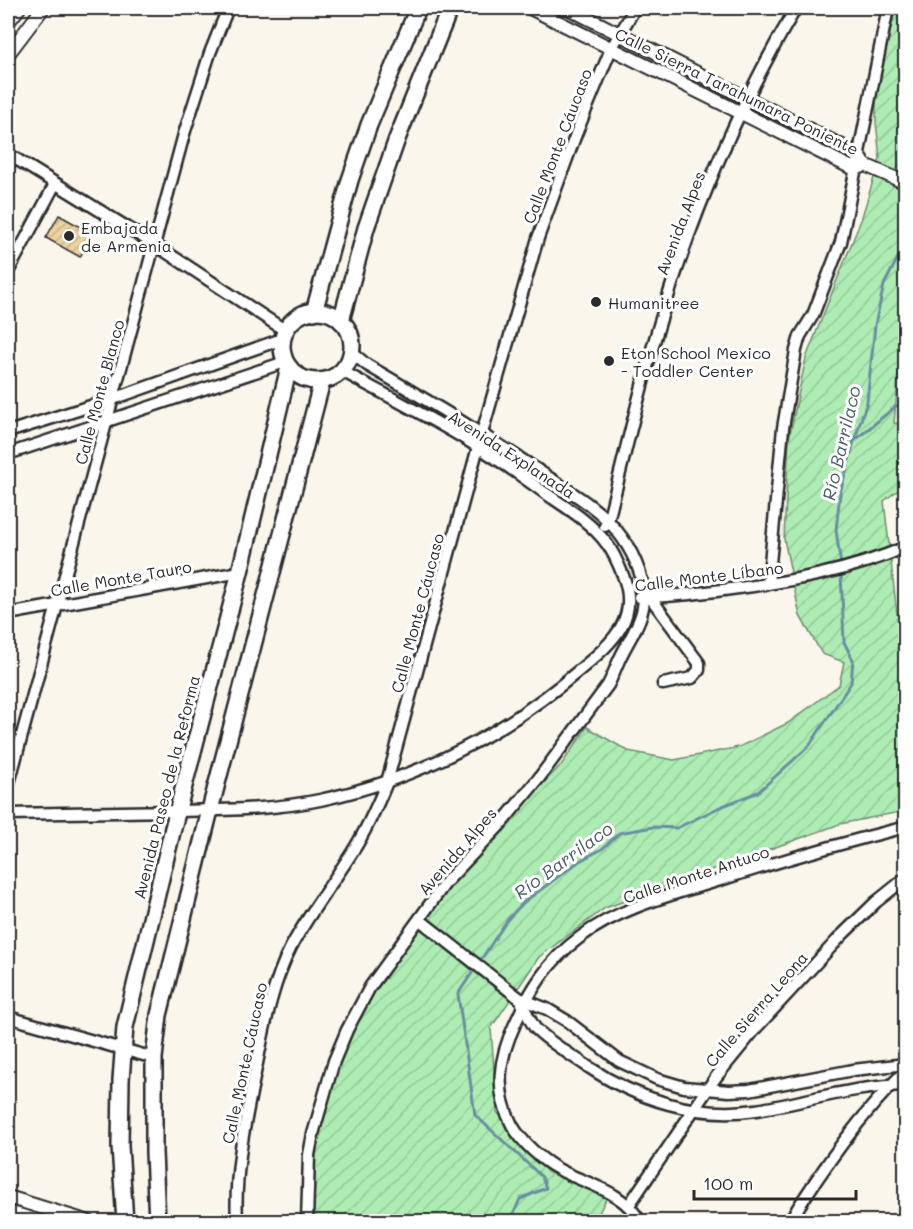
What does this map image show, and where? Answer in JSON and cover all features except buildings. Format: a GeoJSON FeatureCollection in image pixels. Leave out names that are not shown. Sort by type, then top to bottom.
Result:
{"type":"FeatureCollection","features":[{"type":"Feature","properties":{"kind":"main road"},"geometry":{"type":"LineString","coordinates":[[314,312],[357,158],[418,8]]}},
{"type":"Feature","properties":{"kind":"main road"},"geometry":{"type":"LineString","coordinates":[[340,321],[366,228],[397,139],[450,8]]}},
{"type":"Feature","properties":{"kind":"main road"},"geometry":{"type":"LineString","coordinates":[[314,312],[323,312],[340,321],[351,340],[351,352],[342,371],[322,381],[309,381],[298,376],[287,365],[282,351],[284,335],[297,318],[314,312]]}},
{"type":"Feature","properties":{"kind":"main road","name":"Avenida Paseo de la Reforma"},"geometry":{"type":"LineString","coordinates":[[125,1221],[120,1146],[122,1050],[131,1000],[240,572],[287,365]]}},
{"type":"Feature","properties":{"kind":"main road"},"geometry":{"type":"LineString","coordinates":[[157,1221],[154,1059],[159,1015],[322,381]]}},
{"type":"Feature","properties":{"kind":"street"},"geometry":{"type":"LineString","coordinates":[[8,22],[19,8]]}},
{"type":"Feature","properties":{"kind":"street"},"geometry":{"type":"LineString","coordinates":[[8,54],[43,8]]}},
{"type":"Feature","properties":{"kind":"street","name":"Calle Monte Blanco"},"geometry":{"type":"LineString","coordinates":[[8,787],[184,134],[210,53],[228,8]]}},
{"type":"Feature","properties":{"kind":"street","name":"Calle Sierra Tarahumara Poniente"},"geometry":{"type":"LineString","coordinates":[[530,8],[740,113],[861,167],[906,183]]}},
{"type":"Feature","properties":{"kind":"street","name":"Calle Sierra Tarahumara Poniente"},"geometry":{"type":"LineString","coordinates":[[568,8],[858,154],[861,167]]}},
{"type":"Feature","properties":{"kind":"street","name":"Calle Monte Cáucaso"},"geometry":{"type":"LineString","coordinates":[[237,1221],[236,1196],[240,1149],[268,1013],[278,979],[304,925],[373,817],[387,782],[482,432],[538,238],[567,157],[611,49],[635,8]]}},
{"type":"Feature","properties":{"kind":"street","name":"Avenida Alpes"},"geometry":{"type":"LineString","coordinates":[[600,535],[608,520],[644,376],[664,310],[706,193],[740,113],[774,44],[796,8]]}},
{"type":"Feature","properties":{"kind":"street"},"geometry":{"type":"LineString","coordinates":[[858,154],[888,8]]}},
{"type":"Feature","properties":{"kind":"street"},"geometry":{"type":"LineString","coordinates":[[8,154],[154,244],[284,335]]}},
{"type":"Feature","properties":{"kind":"street"},"geometry":{"type":"LineString","coordinates":[[768,584],[783,428],[796,350],[800,336],[813,315],[841,242],[861,167]]}},
{"type":"Feature","properties":{"kind":"street"},"geometry":{"type":"LineString","coordinates":[[8,272],[55,184]]}},
{"type":"Feature","properties":{"kind":"street"},"geometry":{"type":"LineString","coordinates":[[8,432],[112,399],[284,335]]}},
{"type":"Feature","properties":{"kind":"street","name":"Avenida Explanada"},"geometry":{"type":"LineString","coordinates":[[351,352],[367,365],[482,432],[584,501],[608,520]]}},
{"type":"Feature","properties":{"kind":"street"},"geometry":{"type":"LineString","coordinates":[[8,453],[287,365]]}},
{"type":"Feature","properties":{"kind":"street","name":"Avenida Explanada"},"geometry":{"type":"LineString","coordinates":[[342,371],[478,447],[577,515],[600,535],[617,561],[630,598]]}},
{"type":"Feature","properties":{"kind":"street","name":"Avenida Alpes"},"geometry":{"type":"LineString","coordinates":[[307,1221],[309,1155],[334,1061],[347,1029],[370,987],[446,882],[500,825],[539,778],[608,686],[617,669],[620,657],[637,627],[647,597],[633,558],[608,520]]}},
{"type":"Feature","properties":{"kind":"street","name":"Calle Monte Líbano"},"geometry":{"type":"LineString","coordinates":[[8,814],[210,810],[291,805],[329,798],[387,782],[452,756],[495,731],[558,689],[607,645],[622,624],[628,611],[630,598],[798,580],[903,548]]}},
{"type":"Feature","properties":{"kind":"street","name":"Calle Monte Tauro"},"geometry":{"type":"LineString","coordinates":[[8,614],[240,572]]}},
{"type":"Feature","properties":{"kind":"street"},"geometry":{"type":"LineString","coordinates":[[647,597],[699,663],[699,670],[692,678],[663,684]]}},
{"type":"Feature","properties":{"kind":"street"},"geometry":{"type":"LineString","coordinates":[[607,645],[620,657]]}},
{"type":"Feature","properties":{"kind":"street","name":"Calle Monte Antuco"},"geometry":{"type":"LineString","coordinates":[[629,1205],[556,1168],[526,1144],[513,1126],[502,1093],[501,1058],[520,999],[563,951],[597,925],[616,916],[675,894],[773,863],[906,827]]}},
{"type":"Feature","properties":{"kind":"street","name":"Calle Sierra Leona"},"geometry":{"type":"LineString","coordinates":[[629,1205],[728,1060],[796,984],[868,910],[906,878]]}},
{"type":"Feature","properties":{"kind":"street"},"geometry":{"type":"LineString","coordinates":[[420,920],[520,999],[567,1021],[619,1061],[657,1079],[684,1087],[708,1090],[749,1090],[853,1070],[906,1064]]}},
{"type":"Feature","properties":{"kind":"street"},"geometry":{"type":"LineString","coordinates":[[520,999],[534,1026],[601,1075],[651,1098],[692,1110],[714,1113],[754,1110],[826,1095],[890,1085],[906,1085]]}},
{"type":"Feature","properties":{"kind":"street"},"geometry":{"type":"LineString","coordinates":[[8,1017],[154,1059]]}},
{"type":"Feature","properties":{"kind":"street"},"geometry":{"type":"LineString","coordinates":[[789,1221],[843,1142],[890,1085],[906,1070]]}},
{"type":"Feature","properties":{"kind":"street"},"geometry":{"type":"LineString","coordinates":[[8,1197],[89,1221]]}},
{"type":"Feature","properties":{"kind":"street"},"geometry":{"type":"LineString","coordinates":[[629,1205],[640,1221]]}},
{"type":"Feature","properties":{"kind":"street"},"geometry":{"type":"LineString","coordinates":[[8,1212],[43,1221]]}},
{"type":"Feature","properties":{"kind":"green space"},"geometry":{"type":"Polygon","coordinates":[[[896,8],[905,8],[906,346],[900,359],[894,423],[905,424],[906,484],[884,501],[897,614],[905,613],[905,811],[840,824],[605,908],[539,957],[491,1028],[497,1112],[547,1172],[607,1197],[595,1221],[313,1222],[316,1151],[337,1063],[374,988],[451,886],[522,805],[562,764],[587,727],[628,751],[674,760],[739,747],[788,723],[839,685],[844,662],[822,654],[800,616],[784,539],[789,438],[806,358],[861,220],[880,158],[876,122],[876,90],[896,8]]]}},
{"type":"Feature","properties":{"kind":"waterway","name":"Río Barrilaco"},"geometry":{"type":"LineString","coordinates":[[841,566],[836,530],[840,493],[867,402],[875,325],[884,285],[906,242]]}},
{"type":"Feature","properties":{"kind":"waterway"},"geometry":{"type":"LineString","coordinates":[[854,441],[896,406],[906,405]]}},
{"type":"Feature","properties":{"kind":"waterway","name":"Río Barrilaco"},"geometry":{"type":"LineString","coordinates":[[510,1222],[520,1199],[546,1188],[542,1177],[475,1115],[458,994],[508,919],[524,902],[578,862],[602,849],[619,833],[653,827],[677,828],[758,792],[809,746],[851,683],[853,660],[844,642],[841,572]]}},
{"type":"Feature","properties":{"kind":"place","name":"Embajada de Armenia"},"geometry":{"type":"Point","coordinates":[69,236]}},
{"type":"Feature","properties":{"kind":"place","name":"Humanitree"},"geometry":{"type":"Point","coordinates":[596,302]}},
{"type":"Feature","properties":{"kind":"place","name":"Eton School Mexico - Toddler Center"},"geometry":{"type":"Point","coordinates":[609,361]}}]}
